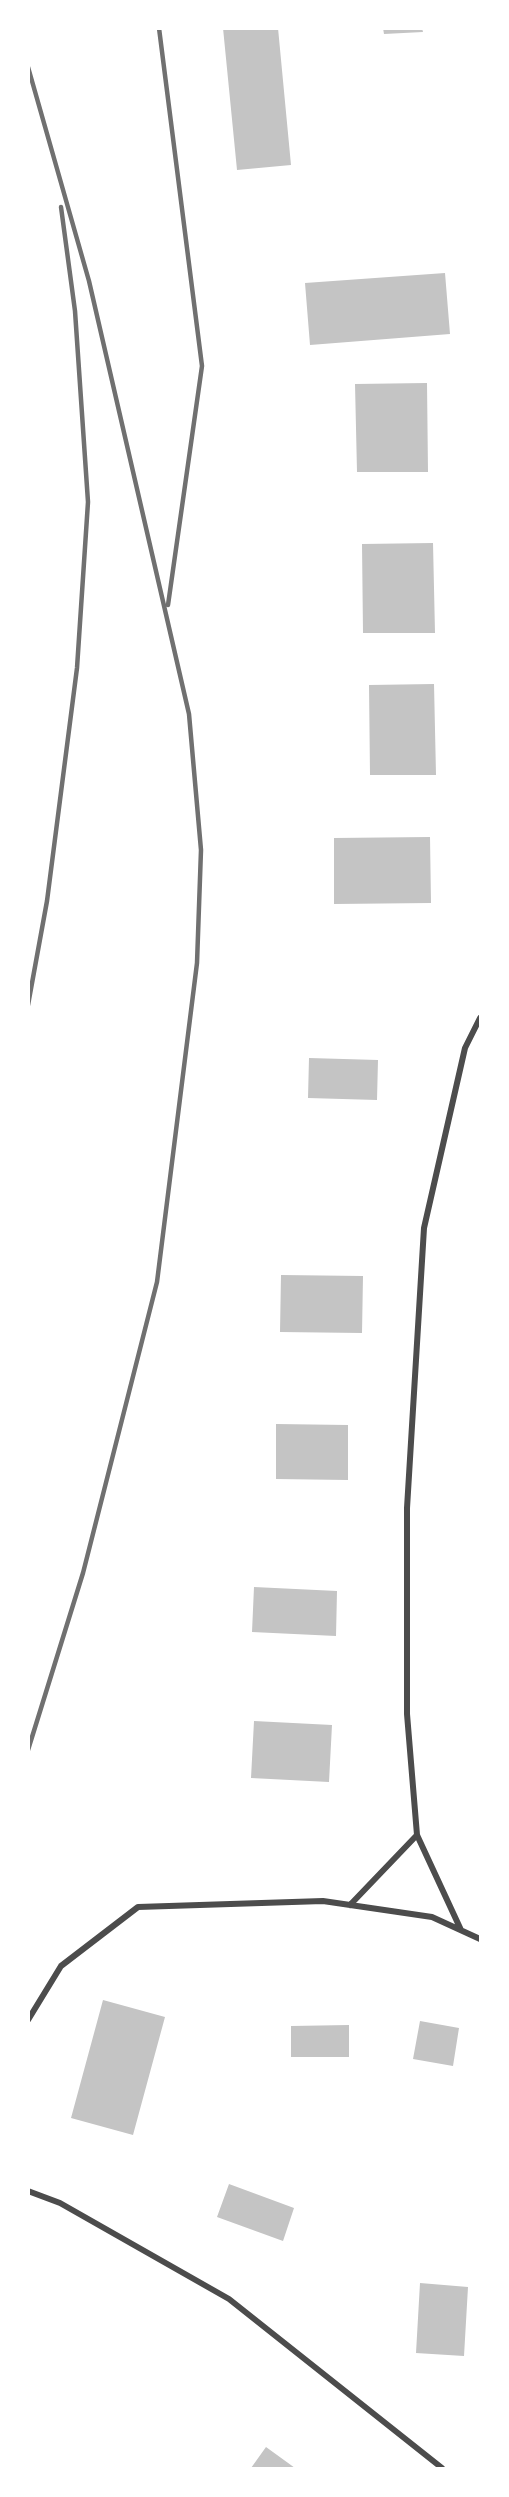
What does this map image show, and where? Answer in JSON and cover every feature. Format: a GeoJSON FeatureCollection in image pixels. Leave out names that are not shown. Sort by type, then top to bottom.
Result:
{"type":"FeatureCollection","features":[{"type":"Feature","properties":{"kind":"street"},"geometry":{"type":"LineString","coordinates":[[461,1930],[417,1835],[406,1714],[407,1508],[424,1228],[465,1048],[480,1017]]}},
{"type":"Feature","properties":{"kind":"street"},"geometry":{"type":"LineString","coordinates":[[350,1905],[417,1835]]}},
{"type":"Feature","properties":{"kind":"street"},"geometry":{"type":"LineString","coordinates":[[28,2020],[61,1966],[138,1907],[323,1901],[432,1917],[480,1939]]}},
{"type":"Feature","properties":{"kind":"street"},"geometry":{"type":"LineString","coordinates":[[28,2191],[60,2203],[229,2299],[442,2469]]}},
{"type":"Feature","properties":{"kind":"building"},"geometry":{"type":"Polygon","coordinates":[[[223,28],[278,28],[291,165],[237,170],[223,28]]]}},
{"type":"Feature","properties":{"kind":"building"},"geometry":{"type":"Polygon","coordinates":[[[383,28],[422,28],[423,32],[384,34],[383,28]]]}},
{"type":"Feature","properties":{"kind":"building"},"geometry":{"type":"Polygon","coordinates":[[[445,273],[450,334],[310,345],[305,283],[445,273]]]}},
{"type":"Feature","properties":{"kind":"building"},"geometry":{"type":"Polygon","coordinates":[[[427,383],[428,472],[357,472],[355,384],[427,383]]]}},
{"type":"Feature","properties":{"kind":"building"},"geometry":{"type":"Polygon","coordinates":[[[433,543],[435,633],[363,633],[362,544],[433,543]]]}},
{"type":"Feature","properties":{"kind":"building"},"geometry":{"type":"Polygon","coordinates":[[[434,684],[436,775],[370,775],[369,685],[434,684]]]}},
{"type":"Feature","properties":{"kind":"building"},"geometry":{"type":"Polygon","coordinates":[[[430,837],[431,903],[334,904],[334,838],[430,837]]]}},
{"type":"Feature","properties":{"kind":"building"},"geometry":{"type":"Polygon","coordinates":[[[309,1058],[378,1060],[377,1100],[308,1098],[309,1058]]]}},
{"type":"Feature","properties":{"kind":"building"},"geometry":{"type":"Polygon","coordinates":[[[281,1275],[363,1276],[362,1333],[280,1332],[281,1275]]]}},
{"type":"Feature","properties":{"kind":"building"},"geometry":{"type":"Polygon","coordinates":[[[276,1424],[348,1425],[348,1480],[276,1479],[276,1424]]]}},
{"type":"Feature","properties":{"kind":"building"},"geometry":{"type":"Polygon","coordinates":[[[254,1587],[337,1591],[336,1636],[252,1632],[254,1587]]]}},
{"type":"Feature","properties":{"kind":"building"},"geometry":{"type":"Polygon","coordinates":[[[254,1721],[332,1725],[329,1782],[251,1778],[254,1721]]]}},
{"type":"Feature","properties":{"kind":"building"},"geometry":{"type":"Polygon","coordinates":[[[103,2000],[165,2017],[133,2135],[71,2118],[103,2000]]]}},
{"type":"Feature","properties":{"kind":"building"},"geometry":{"type":"Polygon","coordinates":[[[420,2021],[459,2028],[453,2066],[413,2059],[420,2021]]]}},
{"type":"Feature","properties":{"kind":"building"},"geometry":{"type":"Polygon","coordinates":[[[349,2025],[349,2057],[291,2057],[291,2026],[349,2025]]]}},
{"type":"Feature","properties":{"kind":"building"},"geometry":{"type":"Polygon","coordinates":[[[229,2184],[294,2208],[283,2241],[217,2217],[229,2184]]]}},
{"type":"Feature","properties":{"kind":"building"},"geometry":{"type":"Polygon","coordinates":[[[420,2283],[468,2287],[464,2356],[416,2353],[420,2283]]]}},
{"type":"Feature","properties":{"kind":"building"},"geometry":{"type":"Polygon","coordinates":[[[266,2447],[295,2468],[251,2468],[266,2447]]]}},
{"type":"Feature","properties":{"kind":"railway"},"geometry":{"type":"LineString","coordinates":[[159,28],[202,366],[168,605]]}},
{"type":"Feature","properties":{"kind":"railway"},"geometry":{"type":"LineString","coordinates":[[28,67],[89,281],[189,714],[201,850],[197,963],[157,1282],[83,1573],[28,1750]]}},
{"type":"Feature","properties":{"kind":"railway"},"geometry":{"type":"LineString","coordinates":[[28,1005],[47,901],[77,668],[88,502],[75,311],[61,207]]}}]}
